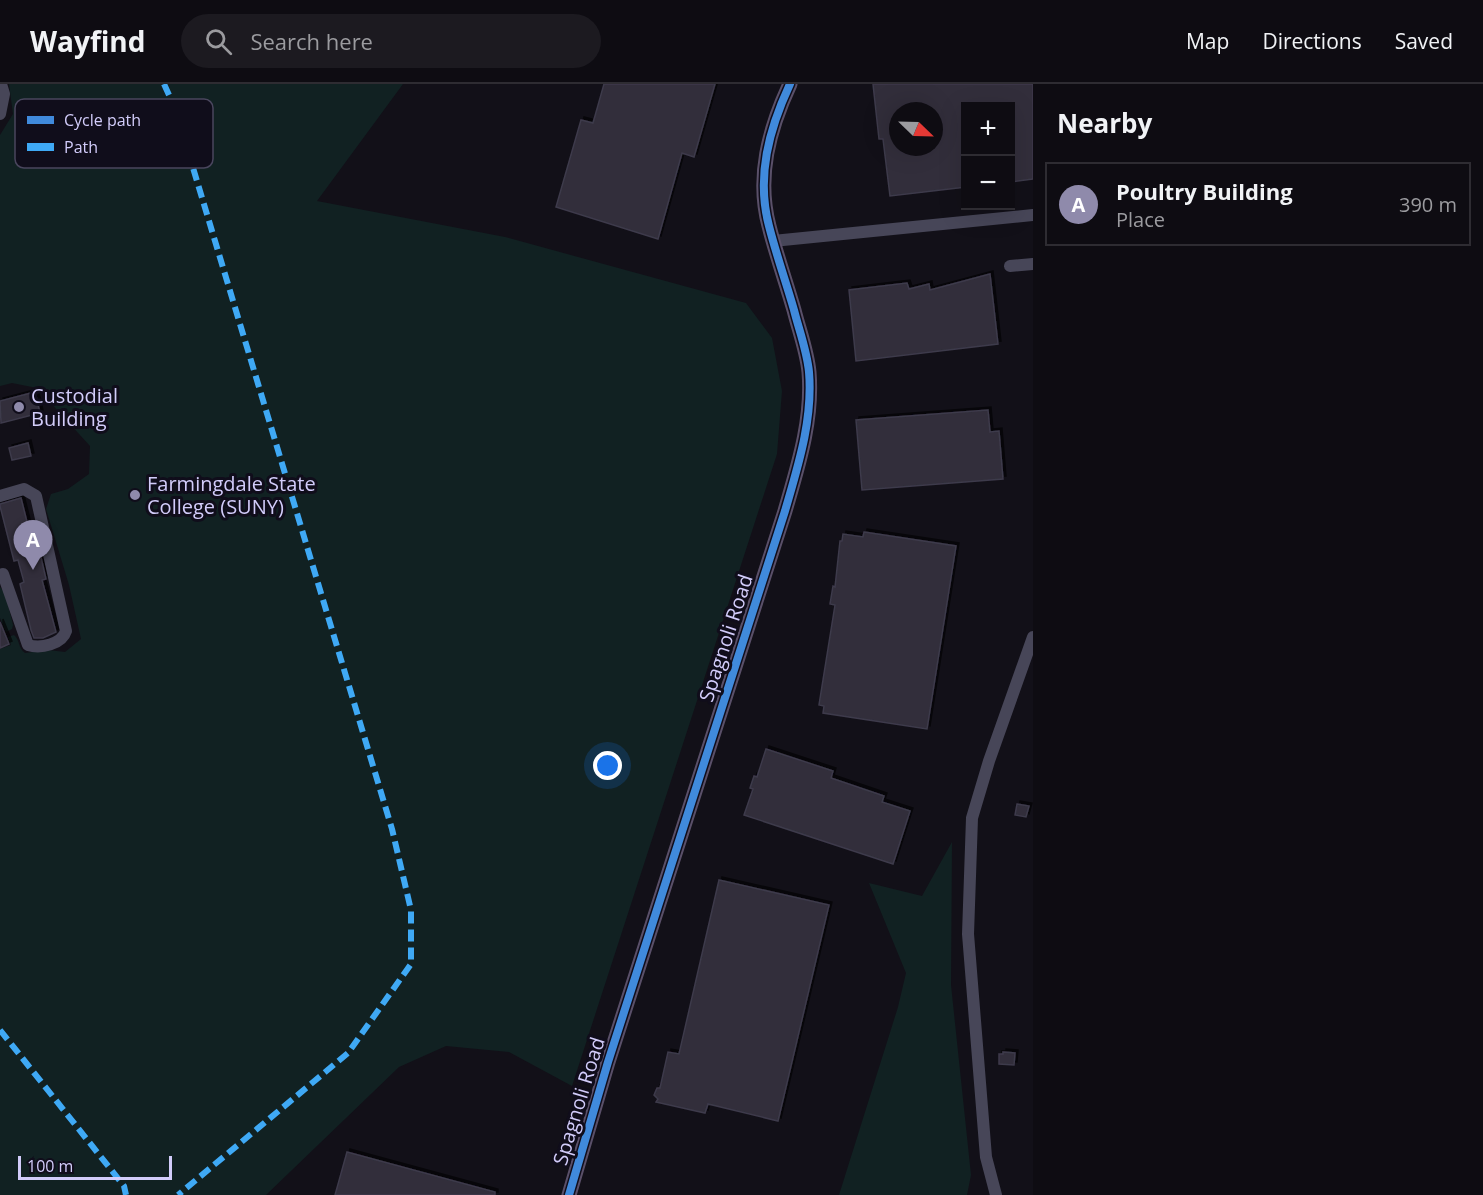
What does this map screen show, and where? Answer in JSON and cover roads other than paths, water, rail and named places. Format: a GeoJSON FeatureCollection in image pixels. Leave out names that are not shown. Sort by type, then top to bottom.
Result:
{"type":"FeatureCollection","features":[{"type":"Feature","properties":{"kind":"main road","name":"Spagnoli Road"},"geometry":{"type":"LineString","coordinates":[[568,1195],[596,1100],[802,452],[809,410],[807,357],[766,211],[764,168],[774,123],[790,84]]}},
{"type":"Feature","properties":{"kind":"street"},"geometry":{"type":"LineString","coordinates":[[0,114],[4,94],[1,84]]}},
{"type":"Feature","properties":{"kind":"street"},"geometry":{"type":"LineString","coordinates":[[773,241],[1033,215]]}},
{"type":"Feature","properties":{"kind":"street"},"geometry":{"type":"LineString","coordinates":[[1010,266],[1033,264]]}},
{"type":"Feature","properties":{"kind":"street"},"geometry":{"type":"LineString","coordinates":[[0,496],[24,489],[36,496],[66,631],[64,638],[58,642],[28,645],[1,571]]}},
{"type":"Feature","properties":{"kind":"street"},"geometry":{"type":"LineString","coordinates":[[996,1195],[986,1157],[968,934],[972,818],[989,761],[1033,637]]}},
{"type":"Feature","properties":{"kind":"place","name":"Custodial Building"},"geometry":{"type":"Point","coordinates":[19,407]}},
{"type":"Feature","properties":{"kind":"place","name":"Farmingdale State College (SUNY)"},"geometry":{"type":"Point","coordinates":[135,495]}},
{"type":"Feature","properties":{"kind":"place","name":"Poultry Building"},"geometry":{"type":"Point","coordinates":[33,570]}}]}
